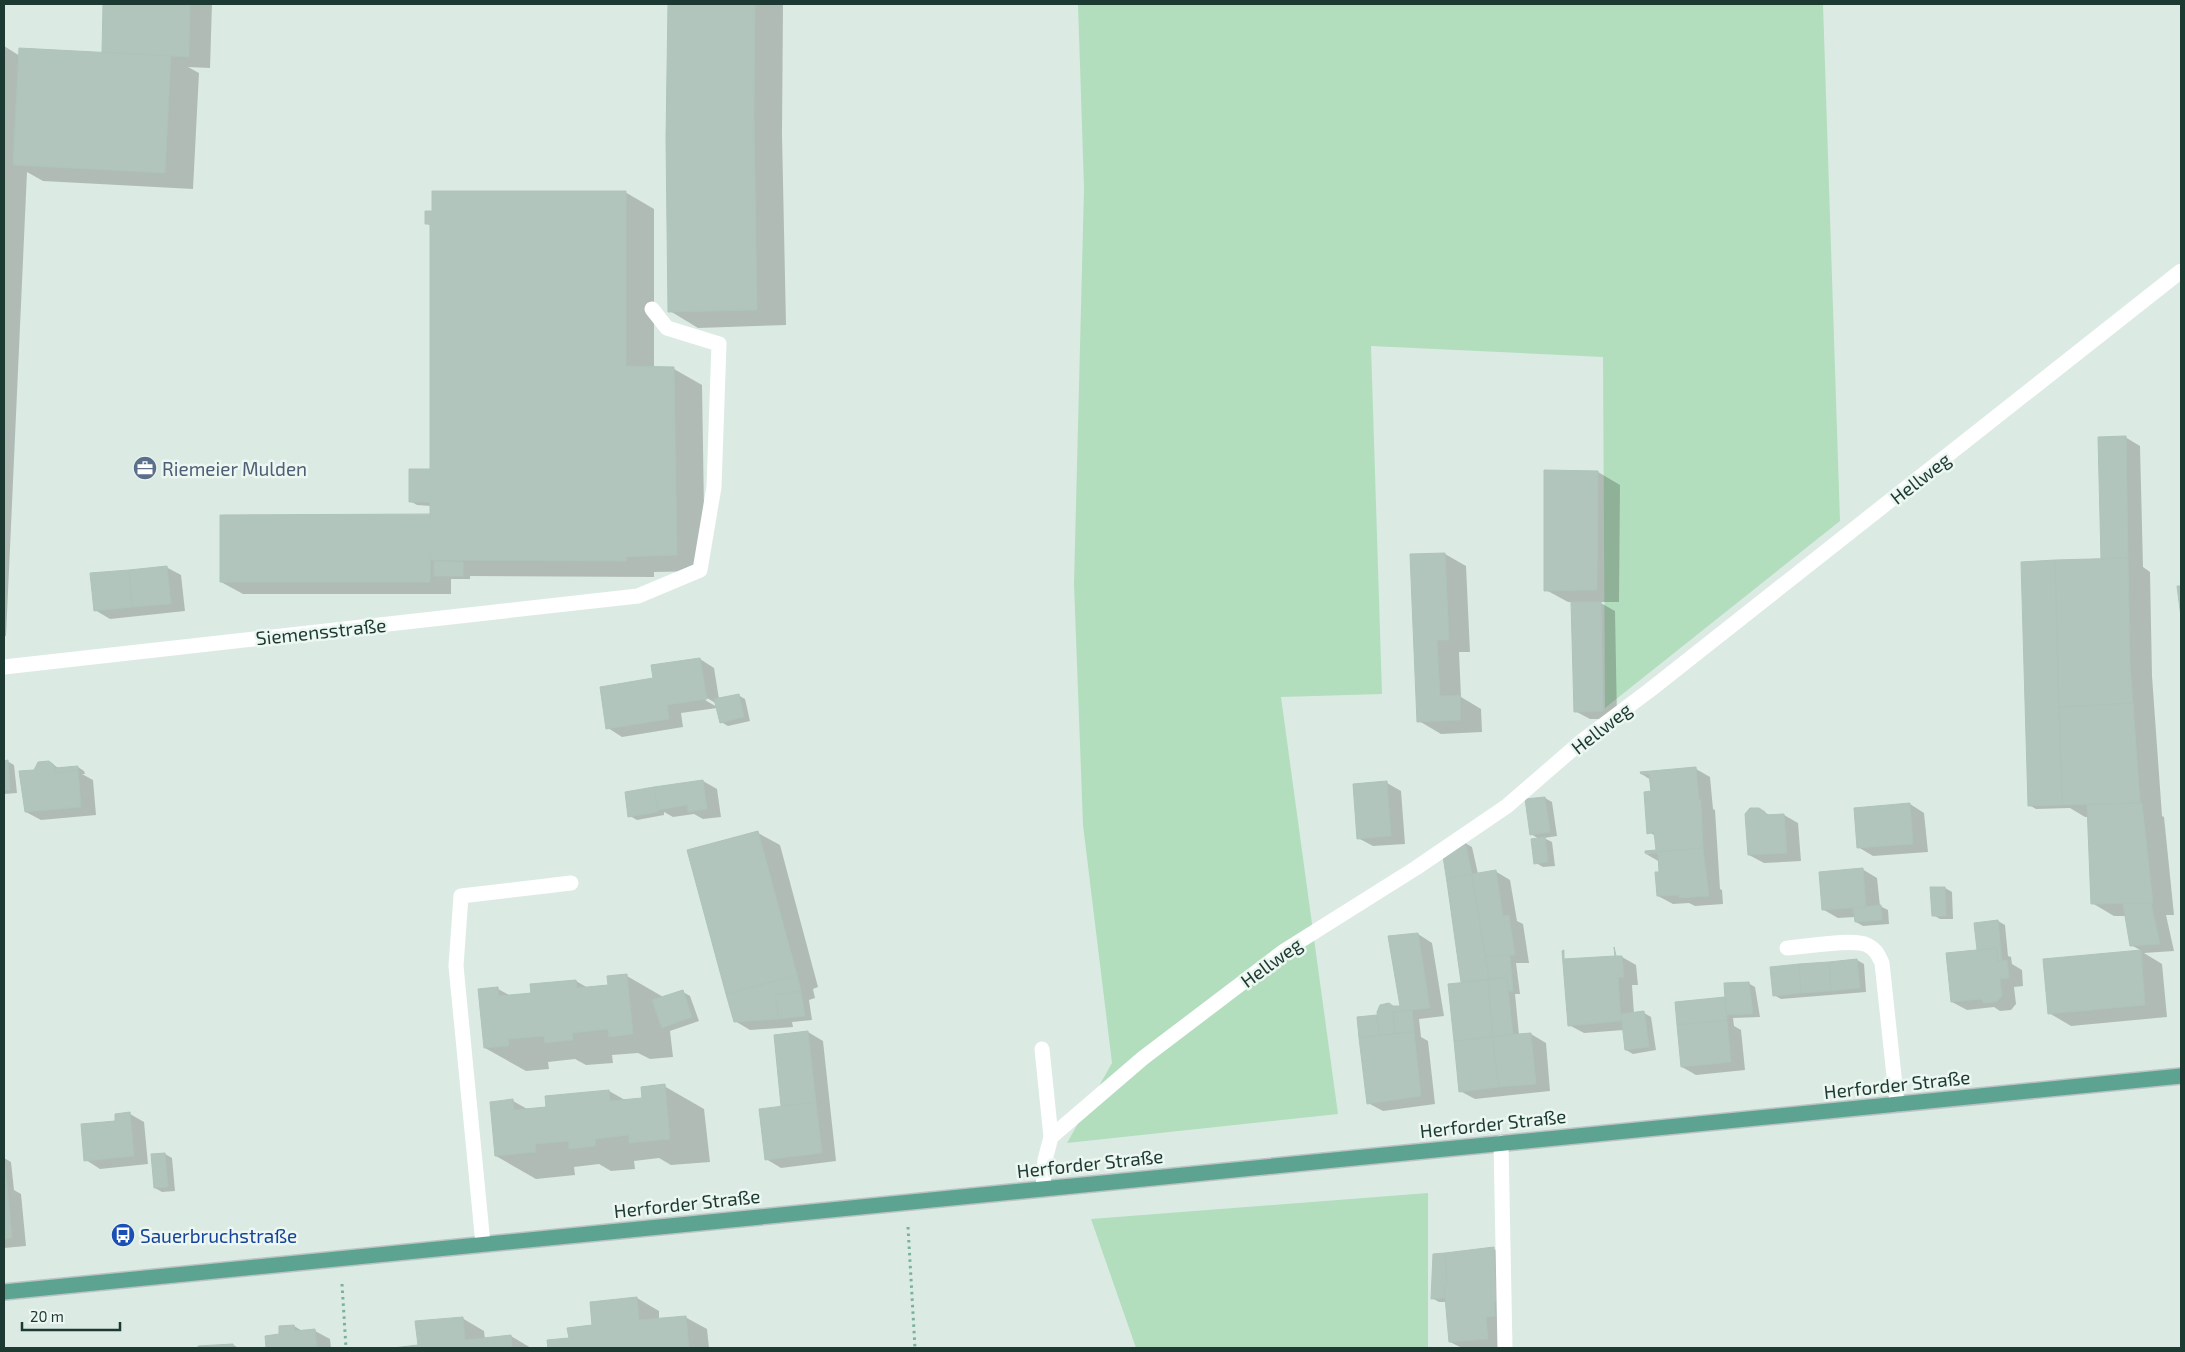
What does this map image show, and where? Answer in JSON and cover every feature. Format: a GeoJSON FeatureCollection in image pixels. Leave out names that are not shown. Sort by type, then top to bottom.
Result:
{"type":"FeatureCollection","features":[{"type":"Feature","properties":{"kind":"main road","name":"Herforder Straße"},"geometry":{"type":"LineString","coordinates":[[4,1292],[2181,1076]]}},
{"type":"Feature","properties":{"kind":"street","name":"Hellweg"},"geometry":{"type":"LineString","coordinates":[[1051,1137],[1143,1058],[1284,951],[1416,868],[1507,806],[1582,741],[1658,684],[2181,270]]}},
{"type":"Feature","properties":{"kind":"street","name":"Siemensstraße"},"geometry":{"type":"LineString","coordinates":[[4,667],[638,596],[700,570],[714,487],[719,344],[667,328],[652,309]]}},
{"type":"Feature","properties":{"kind":"street"},"geometry":{"type":"LineString","coordinates":[[484,1244],[456,966],[461,896],[571,883]]}},
{"type":"Feature","properties":{"kind":"street"},"geometry":{"type":"LineString","coordinates":[[1787,948],[1855,942],[1867,944],[1876,952],[1882,963],[1898,1104]]}},
{"type":"Feature","properties":{"kind":"street"},"geometry":{"type":"LineString","coordinates":[[1042,1049],[1051,1137],[1045,1160],[1043,1188]]}},
{"type":"Feature","properties":{"kind":"street"},"geometry":{"type":"LineString","coordinates":[[1501,1143],[1506,1348]]}},
{"type":"Feature","properties":{"kind":"path"},"geometry":{"type":"LineString","coordinates":[[906,1202],[915,1348]]}},
{"type":"Feature","properties":{"kind":"path"},"geometry":{"type":"LineString","coordinates":[[341,1258],[346,1348]]}},
{"type":"Feature","properties":{"kind":"green space"},"geometry":{"type":"Polygon","coordinates":[[[1078,4],[1823,4],[1840,521],[1605,708],[1603,357],[1371,346],[1382,694],[1281,697],[1338,1114],[1067,1143],[1112,1063],[1083,825],[1074,584],[1084,188],[1078,4]]]}},
{"type":"Feature","properties":{"kind":"green space"},"geometry":{"type":"Polygon","coordinates":[[[1428,1193],[1428,1348],[1136,1348],[1091,1219],[1428,1193]]]}},
{"type":"Feature","properties":{"kind":"building"},"geometry":{"type":"Polygon","coordinates":[[[103,4],[190,4],[189,57],[102,52],[103,4]]]}},
{"type":"Feature","properties":{"kind":"building"},"geometry":{"type":"Polygon","coordinates":[[[668,4],[755,4],[754,117],[757,310],[668,312],[666,139],[668,4]]]}},
{"type":"Feature","properties":{"kind":"building"},"geometry":{"type":"Polygon","coordinates":[[[19,48],[171,56],[165,173],[13,165],[19,48]]]}},
{"type":"Feature","properties":{"kind":"building"},"geometry":{"type":"Polygon","coordinates":[[[432,191],[626,191],[626,366],[674,367],[677,555],[626,557],[626,561],[430,560],[430,224],[425,224],[425,211],[432,211],[432,191]]]}},
{"type":"Feature","properties":{"kind":"building"},"geometry":{"type":"Polygon","coordinates":[[[2126,436],[2128,558],[2101,559],[2098,437],[2126,436]]]}},
{"type":"Feature","properties":{"kind":"building"},"geometry":{"type":"Polygon","coordinates":[[[409,469],[430,469],[430,502],[409,502],[409,469]]]}},
{"type":"Feature","properties":{"kind":"building"},"geometry":{"type":"Polygon","coordinates":[[[1544,470],[1598,471],[1597,590],[1544,591],[1544,470]]]}},
{"type":"Feature","properties":{"kind":"building"},"geometry":{"type":"Polygon","coordinates":[[[430,514],[430,582],[220,582],[220,515],[430,514]]]}},
{"type":"Feature","properties":{"kind":"building"},"geometry":{"type":"Polygon","coordinates":[[[1445,553],[1449,640],[1437,640],[1440,696],[1460,695],[1460,720],[1417,722],[1410,554],[1445,553]]]}},
{"type":"Feature","properties":{"kind":"building"},"geometry":{"type":"Polygon","coordinates":[[[2128,558],[2130,663],[2133,703],[2059,707],[2055,560],[2128,558]]]}},
{"type":"Feature","properties":{"kind":"building"},"geometry":{"type":"Polygon","coordinates":[[[2055,560],[2062,805],[2028,806],[2021,562],[2055,560]]]}},
{"type":"Feature","properties":{"kind":"building"},"geometry":{"type":"Polygon","coordinates":[[[434,561],[463,562],[463,576],[434,576],[434,561]]]}},
{"type":"Feature","properties":{"kind":"building"},"geometry":{"type":"Polygon","coordinates":[[[167,566],[171,604],[132,607],[129,570],[167,566]]]}},
{"type":"Feature","properties":{"kind":"building"},"geometry":{"type":"Polygon","coordinates":[[[129,570],[132,607],[94,611],[90,573],[129,570]]]}},
{"type":"Feature","properties":{"kind":"building"},"geometry":{"type":"Polygon","coordinates":[[[2177,586],[2181,586],[2181,617],[2177,586]]]}},
{"type":"Feature","properties":{"kind":"building"},"geometry":{"type":"Polygon","coordinates":[[[1571,602],[1601,602],[1603,711],[1574,712],[1571,602]]]}},
{"type":"Feature","properties":{"kind":"building"},"geometry":{"type":"Polygon","coordinates":[[[700,658],[707,699],[667,705],[669,719],[606,729],[600,687],[653,678],[651,665],[700,658]]]}},
{"type":"Feature","properties":{"kind":"building"},"geometry":{"type":"Polygon","coordinates":[[[739,694],[744,717],[720,723],[714,699],[739,694]]]}},
{"type":"Feature","properties":{"kind":"building"},"geometry":{"type":"Polygon","coordinates":[[[2133,703],[2140,803],[2062,805],[2059,707],[2133,703]]]}},
{"type":"Feature","properties":{"kind":"building"},"geometry":{"type":"Polygon","coordinates":[[[8,760],[10,790],[4,790],[4,761],[8,760]]]}},
{"type":"Feature","properties":{"kind":"building"},"geometry":{"type":"Polygon","coordinates":[[[49,761],[54,765],[55,773],[78,770],[81,807],[25,812],[19,771],[34,770],[38,762],[49,761]]]}},
{"type":"Feature","properties":{"kind":"building"},"geometry":{"type":"Polygon","coordinates":[[[78,766],[78,770],[55,773],[55,768],[78,766]]]}},
{"type":"Feature","properties":{"kind":"building"},"geometry":{"type":"Polygon","coordinates":[[[1696,767],[1699,800],[1701,800],[1703,848],[1645,853],[1645,851],[1656,850],[1654,832],[1647,834],[1644,792],[1651,791],[1649,774],[1641,774],[1640,772],[1696,767]]]}},
{"type":"Feature","properties":{"kind":"building"},"geometry":{"type":"Polygon","coordinates":[[[703,780],[707,809],[688,812],[687,805],[658,810],[654,787],[703,780]]]}},
{"type":"Feature","properties":{"kind":"building"},"geometry":{"type":"Polygon","coordinates":[[[1387,781],[1391,836],[1357,839],[1353,784],[1387,781]]]}},
{"type":"Feature","properties":{"kind":"building"},"geometry":{"type":"Polygon","coordinates":[[[654,787],[658,812],[628,817],[625,792],[654,787]]]}},
{"type":"Feature","properties":{"kind":"building"},"geometry":{"type":"Polygon","coordinates":[[[1545,797],[1550,832],[1530,835],[1525,799],[1545,797]]]}},
{"type":"Feature","properties":{"kind":"building"},"geometry":{"type":"Polygon","coordinates":[[[1910,803],[1913,844],[1857,848],[1854,808],[1910,803]]]}},
{"type":"Feature","properties":{"kind":"building"},"geometry":{"type":"Polygon","coordinates":[[[2142,803],[2153,903],[2091,904],[2087,805],[2142,803]]]}},
{"type":"Feature","properties":{"kind":"building"},"geometry":{"type":"Polygon","coordinates":[[[1750,808],[1759,808],[1765,812],[1765,815],[1784,814],[1787,853],[1748,855],[1745,814],[1750,808]]]}},
{"type":"Feature","properties":{"kind":"building"},"geometry":{"type":"Polygon","coordinates":[[[758,831],[797,975],[726,994],[687,850],[758,831]]]}},
{"type":"Feature","properties":{"kind":"building"},"geometry":{"type":"Polygon","coordinates":[[[1545,837],[1548,862],[1534,864],[1531,839],[1545,837]]]}},
{"type":"Feature","properties":{"kind":"building"},"geometry":{"type":"Polygon","coordinates":[[[1465,841],[1472,874],[1451,877],[1447,882],[1443,856],[1465,841]]]}},
{"type":"Feature","properties":{"kind":"building"},"geometry":{"type":"Polygon","coordinates":[[[1703,848],[1709,896],[1679,898],[1679,895],[1657,896],[1655,872],[1659,872],[1658,855],[1656,853],[1645,853],[1703,848]]]}},
{"type":"Feature","properties":{"kind":"building"},"geometry":{"type":"Polygon","coordinates":[[[1863,868],[1866,907],[1822,910],[1819,872],[1863,868]]]}},
{"type":"Feature","properties":{"kind":"building"},"geometry":{"type":"Polygon","coordinates":[[[1496,870],[1503,916],[1509,915],[1515,955],[1485,956],[1472,874],[1496,870]]]}},
{"type":"Feature","properties":{"kind":"building"},"geometry":{"type":"Polygon","coordinates":[[[1472,874],[1489,979],[1461,982],[1447,882],[1451,877],[1472,874]]]}},
{"type":"Feature","properties":{"kind":"building"},"geometry":{"type":"Polygon","coordinates":[[[1930,887],[1945,887],[1946,916],[1932,916],[1930,887]]]}},
{"type":"Feature","properties":{"kind":"building"},"geometry":{"type":"Polygon","coordinates":[[[2151,903],[2160,944],[2130,946],[2123,904],[2151,903]]]}},
{"type":"Feature","properties":{"kind":"building"},"geometry":{"type":"Polygon","coordinates":[[[1881,905],[1882,920],[1855,922],[1853,908],[1881,905]]]}},
{"type":"Feature","properties":{"kind":"building"},"geometry":{"type":"Polygon","coordinates":[[[1998,920],[2002,961],[1998,961],[1997,948],[1977,950],[1974,923],[1998,920]]]}},
{"type":"Feature","properties":{"kind":"building"},"geometry":{"type":"Polygon","coordinates":[[[1418,933],[1430,1008],[1393,1012],[1395,1033],[1379,1035],[1377,1012],[1380,1005],[1389,1003],[1393,1006],[1400,1006],[1388,936],[1418,933]]]}},
{"type":"Feature","properties":{"kind":"building"},"geometry":{"type":"Polygon","coordinates":[[[1614,947],[1616,956],[1622,956],[1624,977],[1618,977],[1621,1021],[1568,1026],[1562,951],[1564,950],[1564,959],[1615,956],[1614,947]]]}},
{"type":"Feature","properties":{"kind":"building"},"geometry":{"type":"Polygon","coordinates":[[[1997,948],[1998,961],[2007,960],[2009,978],[2000,979],[2002,996],[1996,1002],[1984,1003],[1981,999],[1951,1002],[1946,953],[1997,948]]]}},
{"type":"Feature","properties":{"kind":"building"},"geometry":{"type":"Polygon","coordinates":[[[2141,950],[2145,1005],[2048,1014],[2043,959],[2141,950]]]}},
{"type":"Feature","properties":{"kind":"building"},"geometry":{"type":"Polygon","coordinates":[[[1485,956],[1510,956],[1513,991],[1509,991],[1507,977],[1489,979],[1485,956]]]}},
{"type":"Feature","properties":{"kind":"building"},"geometry":{"type":"Polygon","coordinates":[[[1857,959],[1860,988],[1831,991],[1829,962],[1857,959]]]}},
{"type":"Feature","properties":{"kind":"building"},"geometry":{"type":"Polygon","coordinates":[[[1829,962],[1831,991],[1801,993],[1799,964],[1829,962]]]}},
{"type":"Feature","properties":{"kind":"building"},"geometry":{"type":"Polygon","coordinates":[[[1799,964],[1801,993],[1773,996],[1770,967],[1799,964]]]}},
{"type":"Feature","properties":{"kind":"building"},"geometry":{"type":"Polygon","coordinates":[[[627,974],[633,1034],[609,1037],[608,1029],[572,1033],[573,1040],[545,1043],[544,1036],[508,1039],[509,1046],[484,1048],[478,989],[498,987],[499,996],[531,993],[530,984],[576,980],[577,988],[608,985],[607,976],[627,974]]]}},
{"type":"Feature","properties":{"kind":"building"},"geometry":{"type":"Polygon","coordinates":[[[797,975],[801,991],[775,995],[779,1019],[734,1022],[726,994],[797,975]]]}},
{"type":"Feature","properties":{"kind":"building"},"geometry":{"type":"Polygon","coordinates":[[[1507,977],[1513,1035],[1493,1037],[1488,980],[1507,977]]]}},
{"type":"Feature","properties":{"kind":"building"},"geometry":{"type":"Polygon","coordinates":[[[1488,980],[1493,1037],[1454,1041],[1448,984],[1488,980]]]}},
{"type":"Feature","properties":{"kind":"building"},"geometry":{"type":"Polygon","coordinates":[[[1749,982],[1753,1014],[1726,1015],[1724,983],[1749,982]]]}},
{"type":"Feature","properties":{"kind":"building"},"geometry":{"type":"Polygon","coordinates":[[[683,990],[692,1017],[662,1028],[652,1000],[683,990]]]}},
{"type":"Feature","properties":{"kind":"building"},"geometry":{"type":"Polygon","coordinates":[[[801,991],[805,1016],[779,1019],[775,995],[801,991]]]}},
{"type":"Feature","properties":{"kind":"building"},"geometry":{"type":"Polygon","coordinates":[[[1725,997],[1727,1020],[1677,1025],[1675,1002],[1725,997]]]}},
{"type":"Feature","properties":{"kind":"building"},"geometry":{"type":"Polygon","coordinates":[[[1412,1010],[1414,1032],[1395,1033],[1393,1012],[1412,1010]]]}},
{"type":"Feature","properties":{"kind":"building"},"geometry":{"type":"Polygon","coordinates":[[[1644,1011],[1649,1047],[1625,1050],[1621,1014],[1644,1011]]]}},
{"type":"Feature","properties":{"kind":"building"},"geometry":{"type":"Polygon","coordinates":[[[1377,1015],[1379,1035],[1359,1038],[1357,1017],[1377,1015]]]}},
{"type":"Feature","properties":{"kind":"building"},"geometry":{"type":"Polygon","coordinates":[[[1727,1020],[1731,1062],[1681,1067],[1677,1025],[1727,1020]]]}},
{"type":"Feature","properties":{"kind":"building"},"geometry":{"type":"Polygon","coordinates":[[[808,1031],[816,1102],[781,1106],[774,1035],[808,1031]]]}},
{"type":"Feature","properties":{"kind":"building"},"geometry":{"type":"Polygon","coordinates":[[[1414,1032],[1421,1096],[1367,1104],[1359,1038],[1414,1032]]]}},
{"type":"Feature","properties":{"kind":"building"},"geometry":{"type":"Polygon","coordinates":[[[1531,1033],[1536,1084],[1499,1087],[1492,1036],[1531,1033]]]}},
{"type":"Feature","properties":{"kind":"building"},"geometry":{"type":"Polygon","coordinates":[[[1492,1036],[1499,1087],[1459,1092],[1454,1041],[1492,1036]]]}},
{"type":"Feature","properties":{"kind":"building"},"geometry":{"type":"Polygon","coordinates":[[[665,1084],[670,1139],[629,1143],[629,1135],[595,1139],[595,1146],[569,1149],[569,1141],[535,1144],[536,1152],[495,1156],[490,1102],[513,1099],[514,1110],[546,1107],[545,1096],[609,1090],[610,1101],[642,1098],[641,1087],[665,1084]]]}},
{"type":"Feature","properties":{"kind":"building"},"geometry":{"type":"Polygon","coordinates":[[[816,1102],[822,1153],[765,1160],[759,1109],[816,1102]]]}},
{"type":"Feature","properties":{"kind":"building"},"geometry":{"type":"Polygon","coordinates":[[[130,1112],[134,1156],[84,1161],[81,1124],[115,1121],[115,1114],[130,1112]]]}},
{"type":"Feature","properties":{"kind":"building"},"geometry":{"type":"Polygon","coordinates":[[[165,1153],[168,1187],[154,1188],[151,1154],[165,1153]]]}},
{"type":"Feature","properties":{"kind":"building"},"geometry":{"type":"Polygon","coordinates":[[[4,1157],[7,1185],[4,1185],[4,1157]]]}},
{"type":"Feature","properties":{"kind":"building"},"geometry":{"type":"Polygon","coordinates":[[[4,1185],[7,1185],[12,1238],[4,1239],[4,1185]]]}},
{"type":"Feature","properties":{"kind":"building"},"geometry":{"type":"Polygon","coordinates":[[[1494,1247],[1496,1302],[1494,1303],[1495,1316],[1486,1317],[1488,1339],[1449,1342],[1444,1286],[1447,1286],[1445,1253],[1494,1247]]]}},
{"type":"Feature","properties":{"kind":"building"},"geometry":{"type":"Polygon","coordinates":[[[1445,1253],[1447,1286],[1444,1286],[1445,1298],[1431,1299],[1433,1254],[1445,1253]]]}},
{"type":"Feature","properties":{"kind":"building"},"geometry":{"type":"Polygon","coordinates":[[[637,1297],[639,1320],[686,1316],[689,1348],[548,1348],[547,1340],[569,1338],[567,1328],[592,1325],[590,1302],[637,1297]]]}},
{"type":"Feature","properties":{"kind":"building"},"geometry":{"type":"Polygon","coordinates":[[[463,1317],[465,1340],[511,1335],[512,1348],[393,1348],[418,1345],[415,1321],[463,1317]]]}},
{"type":"Feature","properties":{"kind":"building"},"geometry":{"type":"Polygon","coordinates":[[[294,1325],[295,1331],[315,1329],[317,1348],[266,1348],[265,1336],[279,1334],[279,1326],[294,1325]]]}},
{"type":"Feature","properties":{"kind":"building"},"geometry":{"type":"Polygon","coordinates":[[[233,1344],[234,1348],[198,1348],[198,1346],[233,1344]]]}},
{"type":"Feature","properties":{"kind":"place","name":"Riemeier Mulden"},"geometry":{"type":"Point","coordinates":[145,468]}},
{"type":"Feature","properties":{"kind":"place","name":"Sauerbruchstraße"},"geometry":{"type":"Point","coordinates":[123,1235]}}]}
